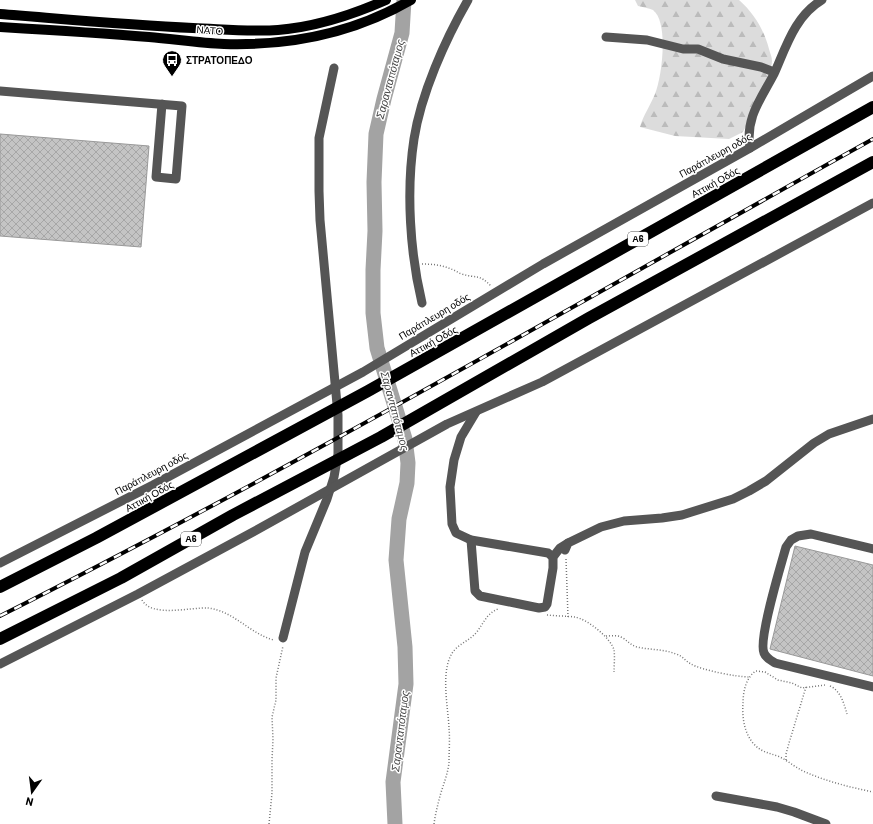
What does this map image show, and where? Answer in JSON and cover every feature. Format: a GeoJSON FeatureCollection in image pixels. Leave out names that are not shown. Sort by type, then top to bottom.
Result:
{"type":"FeatureCollection","features":[{"type":"Feature","properties":{"kind":"highway","name":"Αττική Οδός"},"geometry":{"type":"LineString","coordinates":[[0,587],[96,538],[368,391],[873,106]]}},
{"type":"Feature","properties":{"kind":"highway","name":"Α6"},"geometry":{"type":"LineString","coordinates":[[0,639],[121,578],[240,512],[381,437],[589,318],[873,162]]}},
{"type":"Feature","properties":{"kind":"main road","name":"ΝΑΤΟ"},"geometry":{"type":"LineString","coordinates":[[0,14],[171,27],[278,30],[337,19],[386,0]]}},
{"type":"Feature","properties":{"kind":"main road","name":"ΝΑΤΟ"},"geometry":{"type":"LineString","coordinates":[[0,27],[224,44],[279,43],[339,31],[369,21],[396,9],[411,0]]}},
{"type":"Feature","properties":{"kind":"street"},"geometry":{"type":"LineString","coordinates":[[422,303],[417,282],[411,232],[411,176],[414,139],[422,106],[438,61],[454,24],[468,0]]}},
{"type":"Feature","properties":{"kind":"street"},"geometry":{"type":"LineString","coordinates":[[750,148],[748,138],[754,111],[758,101],[795,28],[809,11],[822,0]]}},
{"type":"Feature","properties":{"kind":"street"},"geometry":{"type":"LineString","coordinates":[[606,36],[647,40],[683,49],[698,49],[723,59],[761,67],[774,72]]}},
{"type":"Feature","properties":{"kind":"street"},"geometry":{"type":"LineString","coordinates":[[283,638],[305,552],[328,499],[338,454],[338,415],[318,192],[319,138],[334,68]]}},
{"type":"Feature","properties":{"kind":"street","name":"Παράπλευρη οδός"},"geometry":{"type":"LineString","coordinates":[[0,563],[153,485],[363,372],[496,291],[750,148],[873,76]]}},
{"type":"Feature","properties":{"kind":"street"},"geometry":{"type":"LineString","coordinates":[[0,91],[162,104],[182,106],[176,179],[156,177],[162,104]]}},
{"type":"Feature","properties":{"kind":"street"},"geometry":{"type":"LineString","coordinates":[[0,664],[138,594],[253,532],[422,437],[447,424],[542,382],[873,203]]}},
{"type":"Feature","properties":{"kind":"street"},"geometry":{"type":"LineString","coordinates":[[476,412],[461,437],[454,460],[450,487],[452,524],[456,533],[471,540],[548,553],[553,557]]}},
{"type":"Feature","properties":{"kind":"street"},"geometry":{"type":"LineString","coordinates":[[471,540],[475,591],[480,596],[539,608],[545,607],[547,604],[553,568],[553,557],[560,548],[567,546],[606,525],[624,521],[682,515],[733,499],[766,481],[814,443],[829,434],[873,419]]}},
{"type":"Feature","properties":{"kind":"street"},"geometry":{"type":"LineString","coordinates":[[873,549],[811,534],[798,536],[791,540],[786,547],[765,626],[763,646],[764,652],[768,659],[775,662],[873,687]]}},
{"type":"Feature","properties":{"kind":"street"},"geometry":{"type":"LineString","coordinates":[[716,796],[777,807],[826,824]]}},
{"type":"Feature","properties":{"kind":"path"},"geometry":{"type":"LineString","coordinates":[[415,263],[439,265],[450,268],[460,274],[484,279],[496,291]]}},
{"type":"Feature","properties":{"kind":"path"},"geometry":{"type":"LineString","coordinates":[[567,546],[568,617]]}},
{"type":"Feature","properties":{"kind":"path"},"geometry":{"type":"LineString","coordinates":[[138,594],[144,604],[153,609],[176,610],[210,608],[222,611],[260,636],[277,640],[283,638],[283,645],[276,678],[277,695],[272,718],[272,793],[269,824]]}},
{"type":"Feature","properties":{"kind":"path"},"geometry":{"type":"LineString","coordinates":[[434,824],[449,761],[449,727],[447,714],[448,664],[451,655],[456,649],[470,639],[487,615],[498,609],[502,609]]}},
{"type":"Feature","properties":{"kind":"path"},"geometry":{"type":"LineString","coordinates":[[541,614],[576,617],[586,622],[605,636],[614,650],[614,672]]}},
{"type":"Feature","properties":{"kind":"path"},"geometry":{"type":"LineString","coordinates":[[605,636],[622,637],[628,644],[637,647],[675,653],[682,656],[692,665],[701,668],[740,677],[749,677]]}},
{"type":"Feature","properties":{"kind":"path"},"geometry":{"type":"LineString","coordinates":[[847,714],[838,692],[833,687],[824,685],[802,688],[792,682],[778,680],[761,671],[756,671],[749,677],[746,684],[742,706],[743,719],[747,733],[760,750],[786,760],[802,771],[849,787],[873,792]]}},
{"type":"Feature","properties":{"kind":"path"},"geometry":{"type":"LineString","coordinates":[[786,760],[788,743],[806,687]]}},
{"type":"Feature","properties":{"kind":"green space"},"geometry":{"type":"Polygon","coordinates":[[[635,0],[739,0],[749,10],[758,22],[764,35],[772,61],[765,86],[743,132],[729,139],[675,136],[640,127],[658,86],[662,63],[663,37],[658,16],[653,10],[638,6],[635,0]]]}},
{"type":"Feature","properties":{"kind":"building"},"geometry":{"type":"Polygon","coordinates":[[[0,134],[149,146],[141,247],[0,236],[0,134]]]}},
{"type":"Feature","properties":{"kind":"building"},"geometry":{"type":"Polygon","coordinates":[[[795,546],[873,565],[873,676],[770,649],[795,546]]]}},
{"type":"Feature","properties":{"kind":"waterway","name":"Σαρανταπόταμος"},"geometry":{"type":"LineString","coordinates":[[395,824],[393,782],[406,684],[405,647],[396,560],[399,519],[407,483],[408,463],[405,439],[377,348],[373,313],[373,270],[376,134],[402,33],[404,0]]}},
{"type":"Feature","properties":{"kind":"railway"},"geometry":{"type":"LineString","coordinates":[[0,616],[111,559],[330,442],[873,139]]}},
{"type":"Feature","properties":{"kind":"place","name":"ΣΤΡΑΤΟΠΕΔΟ"},"geometry":{"type":"Point","coordinates":[172,77]}}]}
